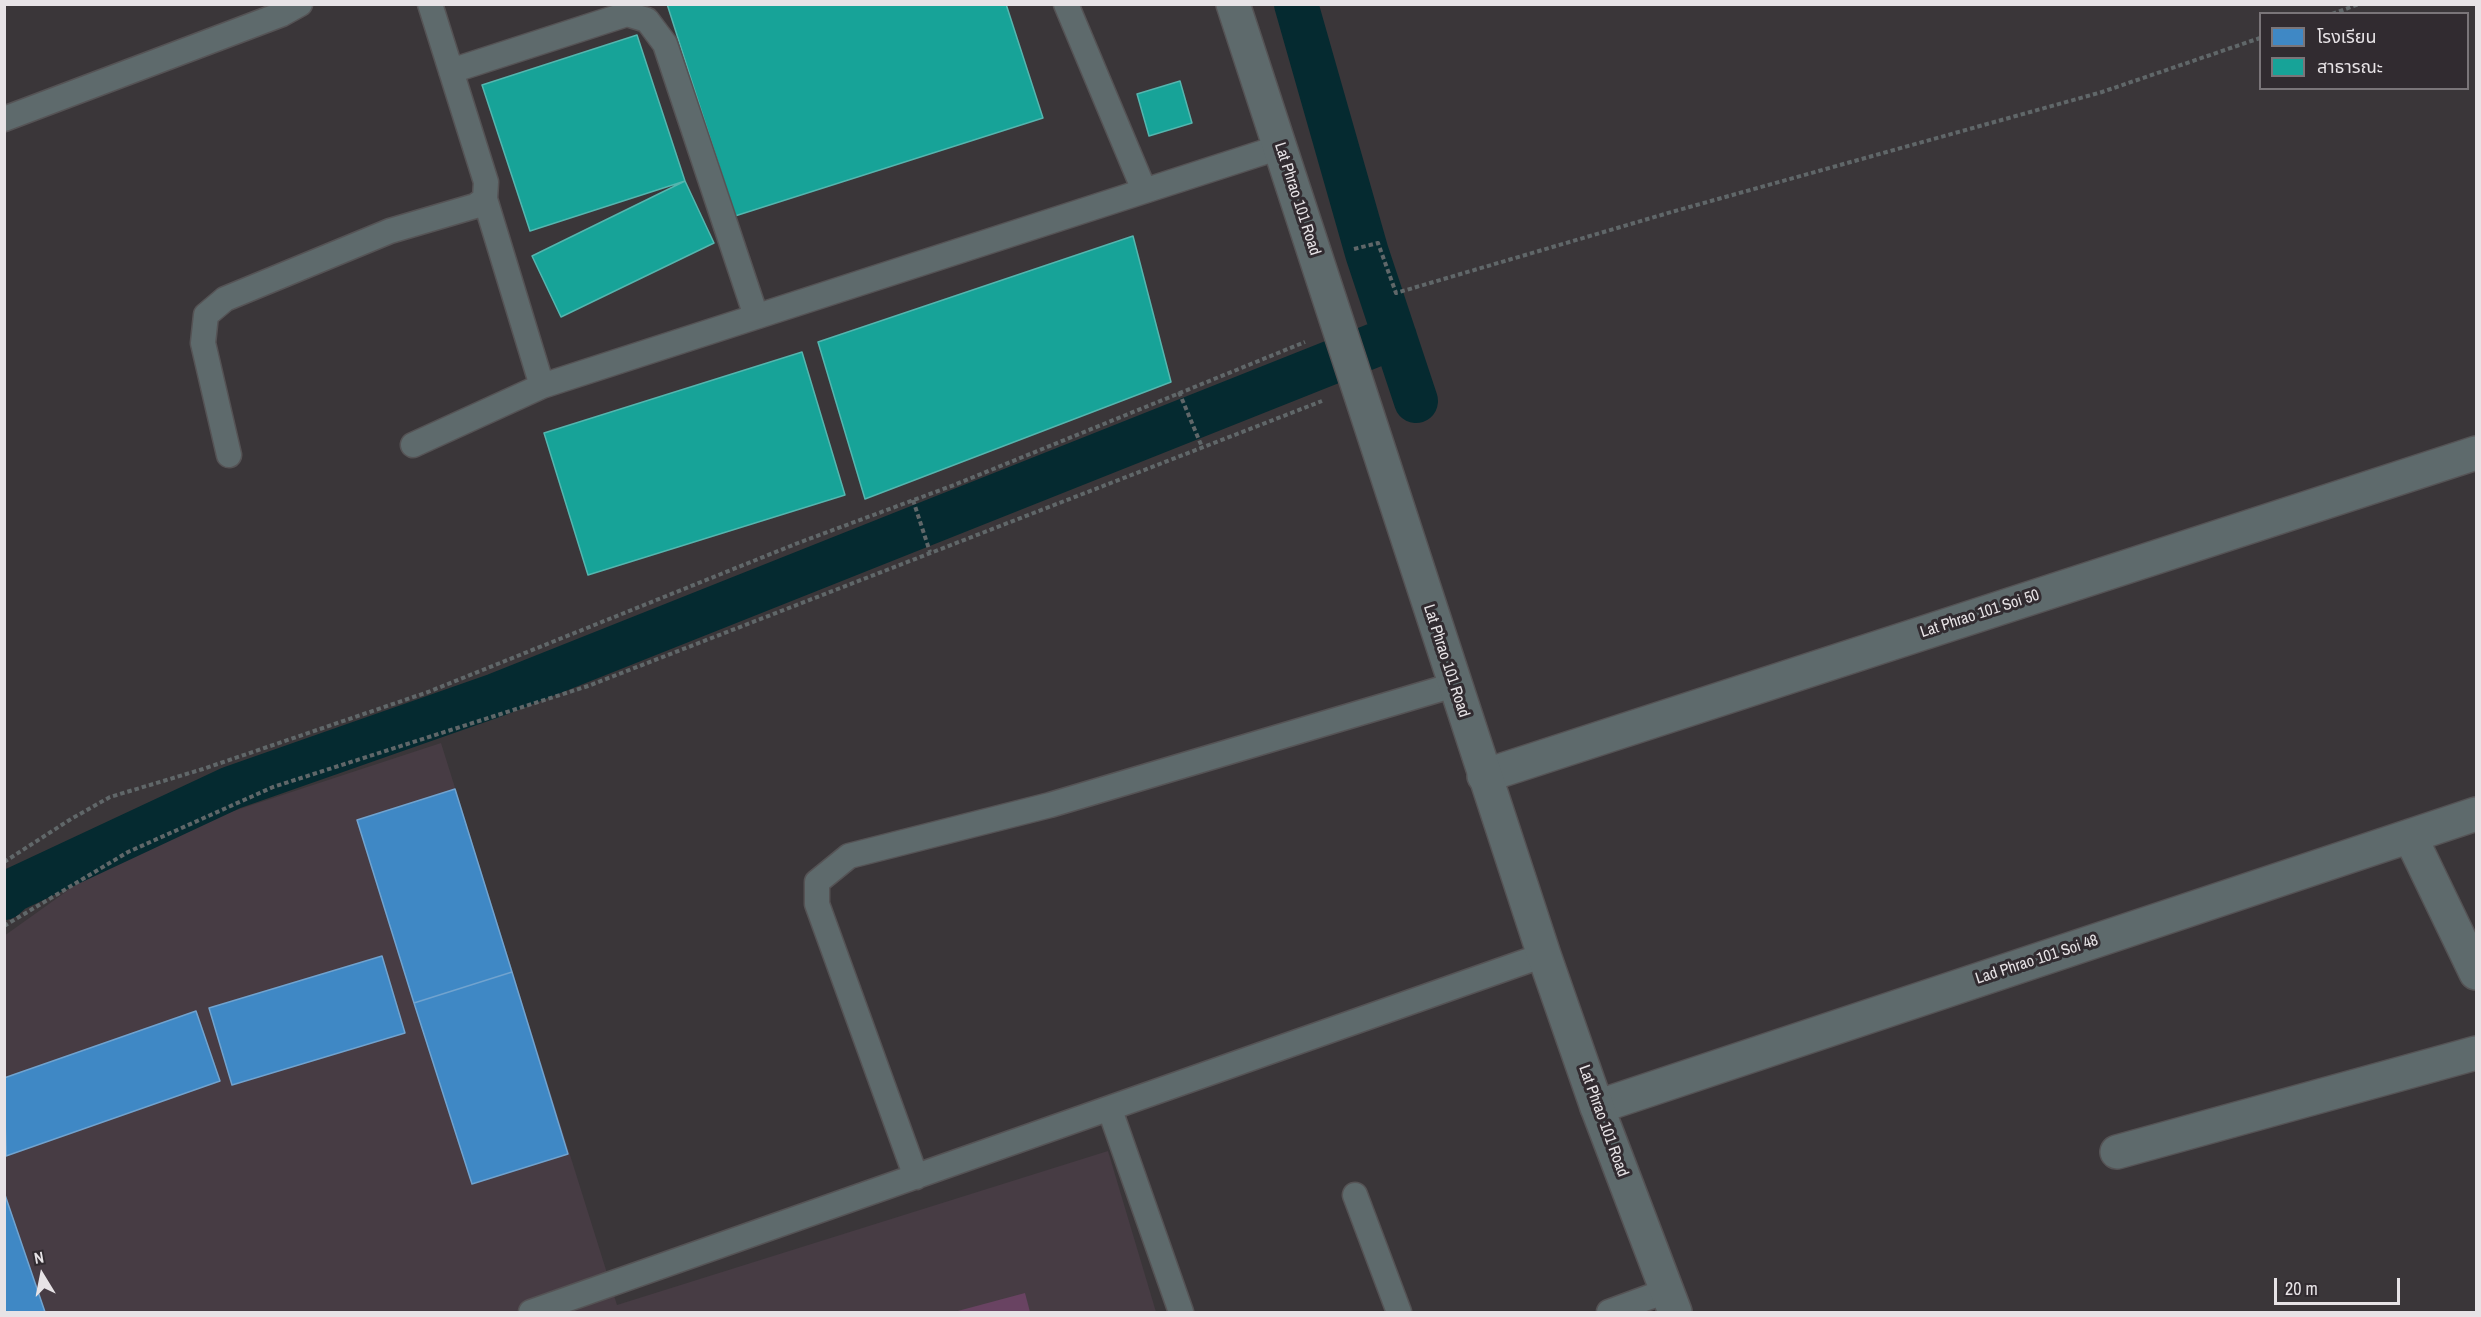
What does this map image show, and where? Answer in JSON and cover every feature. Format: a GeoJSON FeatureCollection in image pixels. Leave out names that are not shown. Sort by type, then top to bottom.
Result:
{"type":"FeatureCollection","features":[{"type":"Feature","properties":{"kind":"street","name":"Lat Phrao 101 Road"},"geometry":{"type":"LineString","coordinates":[[1233,4],[1544,955],[1597,1107],[1671,1302]]}},
{"type":"Feature","properties":{"kind":"street","name":"Lat Phrao 101 Soi 50"},"geometry":{"type":"LineString","coordinates":[[1484,776],[2476,453]]}},
{"type":"Feature","properties":{"kind":"street","name":"Lad Phrao 101 Soi 48"},"geometry":{"type":"LineString","coordinates":[[1597,1107],[2476,814]]}},
{"type":"Feature","properties":{"kind":"street"},"geometry":{"type":"LineString","coordinates":[[2410,836],[2476,973]]}},
{"type":"Feature","properties":{"kind":"street"},"geometry":{"type":"LineString","coordinates":[[2117,1152],[2476,1053]]}},
{"type":"Feature","properties":{"kind":"lane"},"geometry":{"type":"LineString","coordinates":[[430,4],[486,182],[485,199],[542,386]]}},
{"type":"Feature","properties":{"kind":"lane"},"geometry":{"type":"LineString","coordinates":[[1066,4],[1144,190]]}},
{"type":"Feature","properties":{"kind":"lane"},"geometry":{"type":"LineString","coordinates":[[4,119],[287,8]]}},
{"type":"Feature","properties":{"kind":"lane"},"geometry":{"type":"LineString","coordinates":[[451,70],[627,14],[647,20],[665,44],[756,316]]}},
{"type":"Feature","properties":{"kind":"lane"},"geometry":{"type":"LineString","coordinates":[[413,445],[542,386],[1280,147]]}},
{"type":"Feature","properties":{"kind":"lane"},"geometry":{"type":"LineString","coordinates":[[229,455],[203,343],[206,315],[225,299],[390,231],[475,206],[485,199]]}},
{"type":"Feature","properties":{"kind":"lane"},"geometry":{"type":"LineString","coordinates":[[916,1177],[817,904],[818,882],[849,856],[1050,805],[1454,685]]}},
{"type":"Feature","properties":{"kind":"lane"},"geometry":{"type":"LineString","coordinates":[[531,1312],[592,1302],[916,1177],[1544,955]]}},
{"type":"Feature","properties":{"kind":"lane"},"geometry":{"type":"LineString","coordinates":[[1110,1110],[1181,1312]]}},
{"type":"Feature","properties":{"kind":"lane"},"geometry":{"type":"LineString","coordinates":[[1355,1195],[1399,1312]]}},
{"type":"Feature","properties":{"kind":"lane"},"geometry":{"type":"LineString","coordinates":[[1609,1312],[1671,1302]]}},
{"type":"Feature","properties":{"kind":"path"},"geometry":{"type":"LineString","coordinates":[[2337,12],[2359,4]]}},
{"type":"Feature","properties":{"kind":"path"},"geometry":{"type":"LineString","coordinates":[[1357,248],[1378,243],[1396,293],[1675,211],[2102,92],[2259,38]]}},
{"type":"Feature","properties":{"kind":"path"},"geometry":{"type":"LineString","coordinates":[[4,862],[110,797],[203,769],[428,692],[798,543],[914,502],[1339,330]]}},
{"type":"Feature","properties":{"kind":"path"},"geometry":{"type":"LineString","coordinates":[[4,926],[128,852],[273,787],[588,686],[1201,446],[1358,388]]}},
{"type":"Feature","properties":{"kind":"path"},"geometry":{"type":"LineString","coordinates":[[1180,393],[1201,446]]}},
{"type":"Feature","properties":{"kind":"path"},"geometry":{"type":"LineString","coordinates":[[914,502],[930,551]]}},
{"type":"Feature","properties":{"kind":"shaded area"},"geometry":{"type":"Polygon","coordinates":[[[441,743],[617,1305],[1108,1151],[1156,1312],[5,1312],[4,936],[133,844],[441,743]]]}},
{"type":"Feature","properties":{"kind":"shaded area"},"geometry":{"type":"Polygon","coordinates":[[[1025,1293],[1030,1312],[954,1312],[1025,1293]]]}},
{"type":"Feature","properties":{"kind":"building: โรงเรียน"},"geometry":{"type":"Polygon","coordinates":[[[455,789],[512,972],[414,1003],[357,820],[455,789]]]}},
{"type":"Feature","properties":{"kind":"building: โรงเรียน"},"geometry":{"type":"Polygon","coordinates":[[[382,956],[405,1033],[232,1085],[209,1008],[382,956]]]}},
{"type":"Feature","properties":{"kind":"building: โรงเรียน"},"geometry":{"type":"Polygon","coordinates":[[[512,972],[568,1154],[472,1184],[414,1003],[512,972]]]}},
{"type":"Feature","properties":{"kind":"building: โรงเรียน"},"geometry":{"type":"Polygon","coordinates":[[[196,1011],[220,1081],[6,1156],[4,1078],[196,1011]]]}},
{"type":"Feature","properties":{"kind":"building: โรงเรียน"},"geometry":{"type":"Polygon","coordinates":[[[4,1192],[45,1312],[4,1312],[4,1192]]]}},
{"type":"Feature","properties":{"kind":"building: สาธารณะ"},"geometry":{"type":"Polygon","coordinates":[[[667,4],[1006,4],[1043,118],[735,216],[667,4]]]}},
{"type":"Feature","properties":{"kind":"building: สาธารณะ"},"geometry":{"type":"Polygon","coordinates":[[[637,35],[685,181],[530,231],[482,85],[637,35]]]}},
{"type":"Feature","properties":{"kind":"building: สาธารณะ"},"geometry":{"type":"Polygon","coordinates":[[[1180,81],[1192,123],[1149,136],[1137,94],[1180,81]]]}},
{"type":"Feature","properties":{"kind":"building: สาธารณะ"},"geometry":{"type":"Polygon","coordinates":[[[685,181],[714,243],[561,317],[532,256],[685,181]]]}},
{"type":"Feature","properties":{"kind":"building: สาธารณะ"},"geometry":{"type":"Polygon","coordinates":[[[1133,236],[1171,382],[865,499],[818,342],[1133,236]]]}},
{"type":"Feature","properties":{"kind":"building: สาธารณะ"},"geometry":{"type":"Polygon","coordinates":[[[802,352],[845,495],[588,575],[544,433],[802,352]]]}},
{"type":"Feature","properties":{"kind":"waterway"},"geometry":{"type":"LineString","coordinates":[[1296,4],[1367,253],[1416,401]]}},
{"type":"Feature","properties":{"kind":"waterway"},"geometry":{"type":"LineString","coordinates":[[4,898],[13,890],[231,788],[496,695],[1395,337]]}}]}
